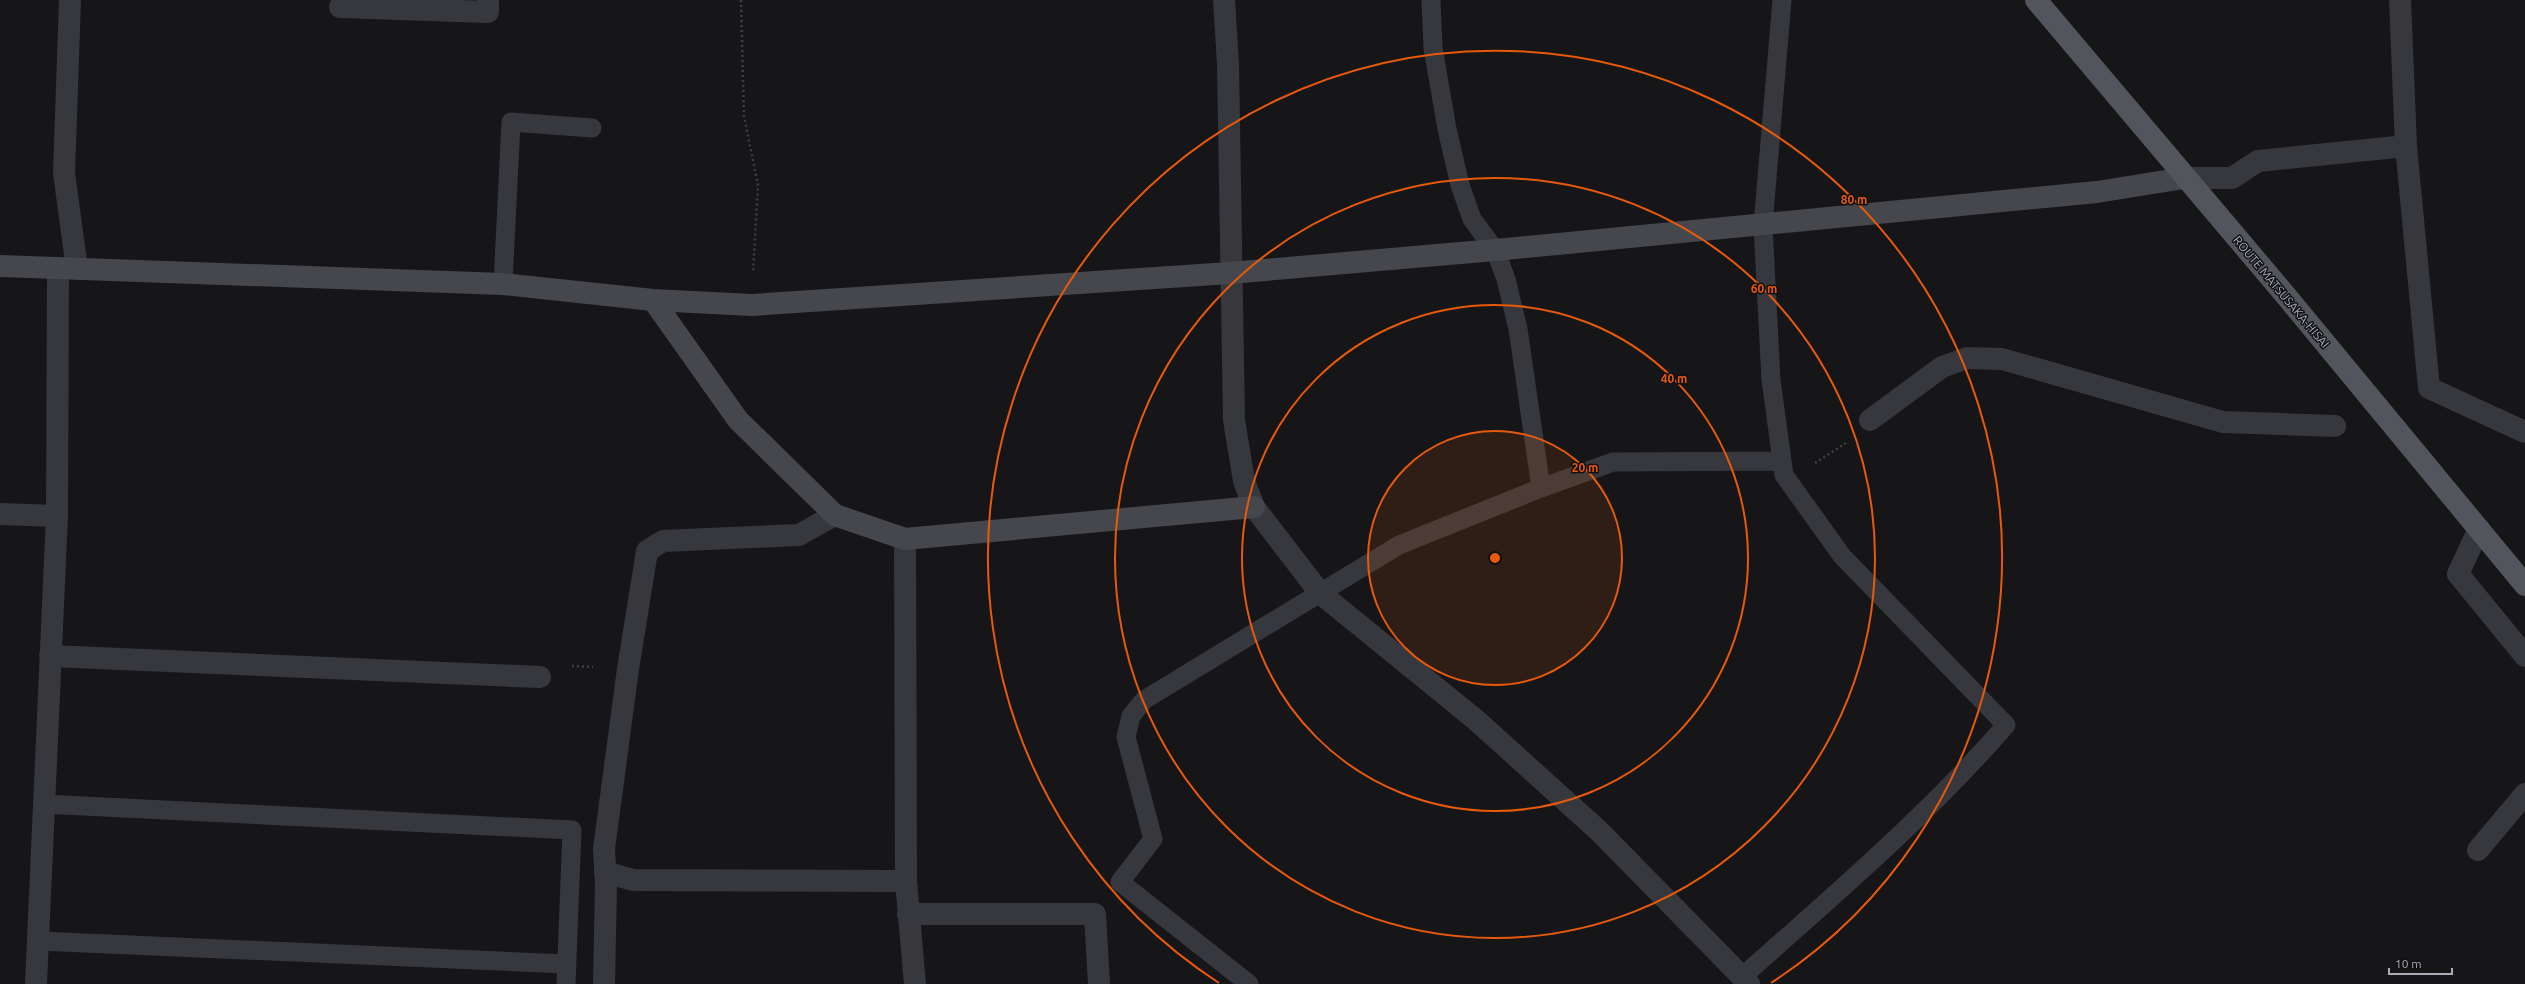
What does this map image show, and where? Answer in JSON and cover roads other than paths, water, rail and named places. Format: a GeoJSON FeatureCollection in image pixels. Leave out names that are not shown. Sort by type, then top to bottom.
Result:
{"type":"FeatureCollection","features":[{"type":"Feature","properties":{"kind":"main road","name":"ROUTE MATSUSAKA-HISAI"},"geometry":{"type":"LineString","coordinates":[[2036,0],[2184,178],[2287,297],[2525,585]]}},
{"type":"Feature","properties":{"kind":"street"},"geometry":{"type":"LineString","coordinates":[[36,984],[67,269],[64,173],[70,0]]}},
{"type":"Feature","properties":{"kind":"street"},"geometry":{"type":"LineString","coordinates":[[340,7],[488,12],[488,0]]}},
{"type":"Feature","properties":{"kind":"street"},"geometry":{"type":"LineString","coordinates":[[1224,0],[1228,64],[1230,273],[1234,420],[1244,481],[1254,507],[1320,592],[1476,720],[1593,825],[1746,980]]}},
{"type":"Feature","properties":{"kind":"street"},"geometry":{"type":"LineString","coordinates":[[2400,0],[2406,146],[2429,388],[2525,432]]}},
{"type":"Feature","properties":{"kind":"street"},"geometry":{"type":"LineString","coordinates":[[0,266],[503,284],[653,300],[752,305],[1230,273],[1763,226],[2097,192],[2184,178],[2232,178],[2258,161],[2406,146]]}},
{"type":"Feature","properties":{"kind":"street"},"geometry":{"type":"LineString","coordinates":[[653,300],[738,420],[834,514],[905,539],[1254,507]]}},
{"type":"Feature","properties":{"kind":"street"},"geometry":{"type":"LineString","coordinates":[[1870,420],[1942,367],[1967,358],[2002,359],[2223,422],[2335,426]]}},
{"type":"Feature","properties":{"kind":"street"},"geometry":{"type":"LineString","coordinates":[[0,514],[57,516]]}},
{"type":"Feature","properties":{"kind":"street"},"geometry":{"type":"LineString","coordinates":[[604,984],[604,849],[628,669],[647,551],[664,541],[799,535],[834,514]]}},
{"type":"Feature","properties":{"kind":"street"},"geometry":{"type":"LineString","coordinates":[[2479,530],[2458,574],[2525,656]]}},
{"type":"Feature","properties":{"kind":"street"},"geometry":{"type":"LineString","coordinates":[[905,539],[906,881],[915,984]]}},
{"type":"Feature","properties":{"kind":"street"},"geometry":{"type":"LineString","coordinates":[[50,656],[540,677]]}},
{"type":"Feature","properties":{"kind":"street"},"geometry":{"type":"LineString","coordinates":[[2478,850],[2525,794]]}},
{"type":"Feature","properties":{"kind":"street"},"geometry":{"type":"LineString","coordinates":[[605,872],[633,880],[906,881]]}},
{"type":"Feature","properties":{"kind":"street"},"geometry":{"type":"LineString","coordinates":[[908,914],[1096,914],[1099,984]]}},
{"type":"Feature","properties":{"kind":"lane"},"geometry":{"type":"LineString","coordinates":[[1431,0],[1433,48],[1447,129],[1460,185],[1472,219],[1495,250],[1506,279],[1518,329],[1541,488]]}},
{"type":"Feature","properties":{"kind":"lane"},"geometry":{"type":"LineString","coordinates":[[1746,980],[1972,764],[2006,725],[1842,556],[1783,468],[1771,380],[1763,226],[1782,0]]}},
{"type":"Feature","properties":{"kind":"lane"},"geometry":{"type":"LineString","coordinates":[[503,284],[511,122],[592,128]]}},
{"type":"Feature","properties":{"kind":"lane"},"geometry":{"type":"LineString","coordinates":[[1249,984],[1120,882],[1153,839],[1126,737],[1131,716],[1144,700],[1399,545],[1541,488],[1613,462],[1783,468]]}},
{"type":"Feature","properties":{"kind":"lane"},"geometry":{"type":"LineString","coordinates":[[43,804],[572,830],[566,984]]}},
{"type":"Feature","properties":{"kind":"lane"},"geometry":{"type":"LineString","coordinates":[[38,942],[567,964]]}}]}
